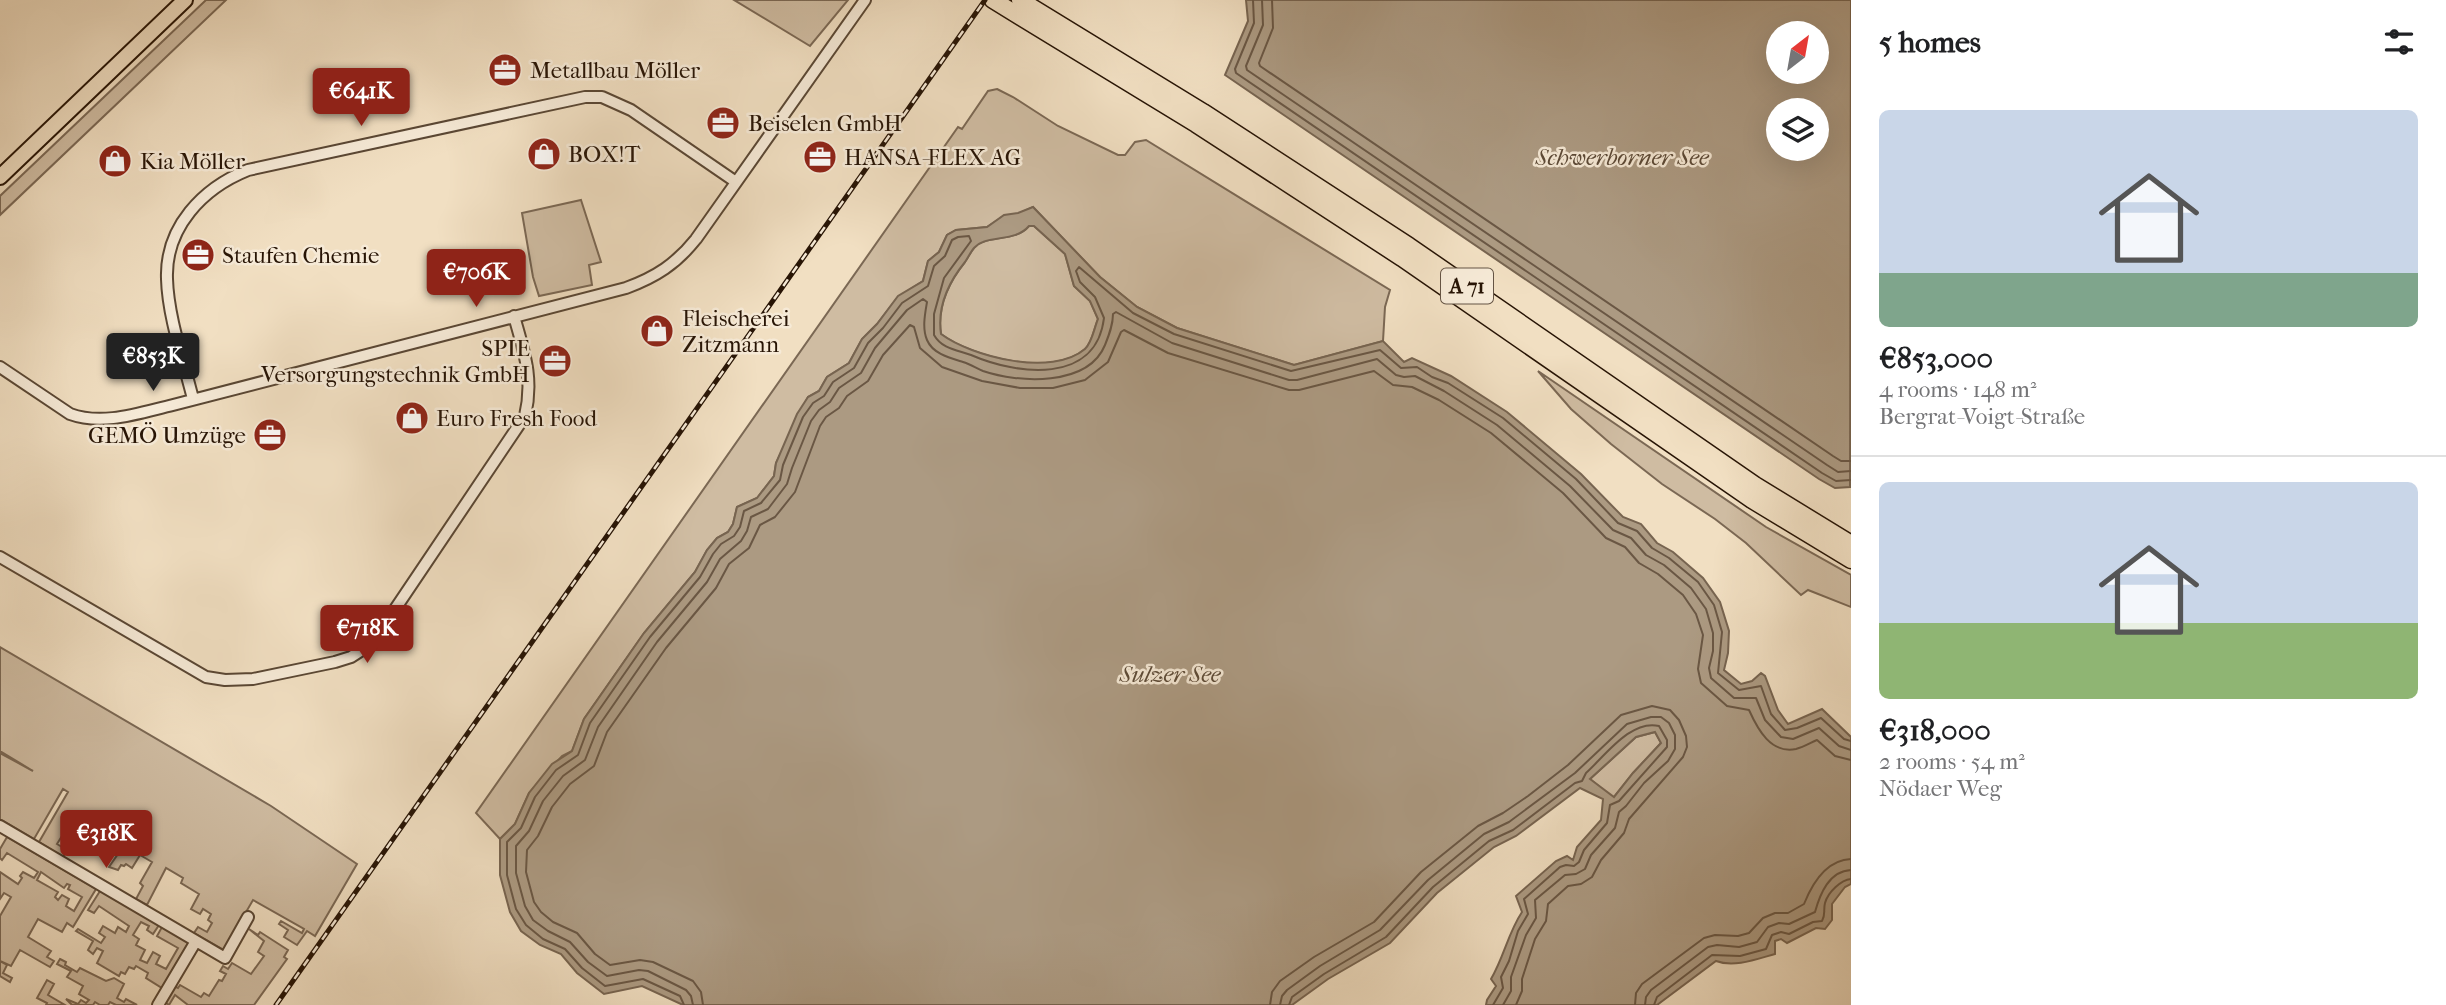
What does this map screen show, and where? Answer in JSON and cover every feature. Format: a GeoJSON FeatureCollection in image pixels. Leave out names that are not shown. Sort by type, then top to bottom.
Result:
{"type":"FeatureCollection","features":[{"type":"Feature","properties":{"kind":"highway","name":"A 71"},"geometry":{"type":"LineString","coordinates":[[993,0],[1203,112],[1409,246],[1755,485],[1851,544]]}},
{"type":"Feature","properties":{"kind":"highway","name":"A 71"},"geometry":{"type":"LineString","coordinates":[[1020,0],[1074,41],[1402,258],[1752,500],[1851,560]]}},
{"type":"Feature","properties":{"kind":"main road"},"geometry":{"type":"LineString","coordinates":[[0,177],[185,0]]}},
{"type":"Feature","properties":{"kind":"street"},"geometry":{"type":"LineString","coordinates":[[0,367],[62,409],[81,418],[112,418],[193,400],[626,288],[665,271],[682,257],[865,0]]}},
{"type":"Feature","properties":{"kind":"street"},"geometry":{"type":"LineString","coordinates":[[193,400],[170,306],[166,278],[168,262],[181,224],[209,191],[227,178],[258,168],[585,97],[602,97],[631,110],[736,182]]}},
{"type":"Feature","properties":{"kind":"street"},"geometry":{"type":"LineString","coordinates":[[0,557],[206,677],[253,680],[351,657],[369,646],[379,633],[525,416],[530,396],[530,372],[514,316]]}},
{"type":"Feature","properties":{"kind":"street"},"geometry":{"type":"LineString","coordinates":[[0,826],[225,958],[248,917]]}},
{"type":"Feature","properties":{"kind":"street"},"geometry":{"type":"LineString","coordinates":[[159,1005],[196,941]]}},
{"type":"Feature","properties":{"kind":"shaded area"},"geometry":{"type":"Polygon","coordinates":[[[206,0],[226,0],[0,215],[0,196],[206,0]]]}},
{"type":"Feature","properties":{"kind":"shaded area"},"geometry":{"type":"Polygon","coordinates":[[[734,0],[848,0],[810,46],[734,0]]]}},
{"type":"Feature","properties":{"kind":"shaded area"},"geometry":{"type":"Polygon","coordinates":[[[997,89],[1058,126],[1118,155],[1125,155],[1135,142],[1146,140],[1390,290],[1385,307],[1383,341],[1294,365],[1177,328],[1137,307],[1100,277],[1033,207],[1018,214],[1004,216],[987,227],[956,230],[947,235],[939,252],[928,261],[923,281],[898,297],[862,339],[849,363],[827,377],[819,391],[808,397],[776,463],[774,476],[757,498],[737,507],[728,532],[717,538],[707,550],[695,572],[644,633],[584,719],[572,751],[562,756],[529,793],[515,824],[500,839],[476,813],[958,127],[962,129],[988,91],[997,89]]]}},
{"type":"Feature","properties":{"kind":"shaded area"},"geometry":{"type":"Polygon","coordinates":[[[581,200],[601,262],[589,265],[592,285],[539,296],[522,213],[581,200]]]}},
{"type":"Feature","properties":{"kind":"shaded area"},"geometry":{"type":"Polygon","coordinates":[[[1029,226],[1034,226],[1065,254],[1074,286],[1090,301],[1098,319],[1085,349],[1071,358],[1053,362],[1012,361],[972,350],[941,334],[945,295],[974,248],[988,240],[1019,234],[1029,226]]]}},
{"type":"Feature","properties":{"kind":"shaded area"},"geometry":{"type":"Polygon","coordinates":[[[1538,371],[1766,527],[1851,575],[1851,607],[1808,590],[1801,595],[1746,543],[1611,444],[1571,409],[1538,371]]]}},
{"type":"Feature","properties":{"kind":"shaded area"},"geometry":{"type":"Polygon","coordinates":[[[0,647],[271,806],[357,864],[315,936],[307,931],[297,945],[284,937],[288,930],[279,924],[281,921],[302,933],[304,929],[253,900],[224,950],[194,933],[198,927],[207,932],[212,923],[208,920],[211,914],[203,909],[200,914],[191,909],[199,894],[181,883],[183,878],[166,868],[147,905],[136,899],[143,886],[140,883],[152,862],[140,855],[132,868],[126,864],[121,865],[118,870],[109,867],[120,851],[115,848],[117,843],[103,838],[106,833],[100,830],[96,836],[81,827],[87,817],[78,812],[69,826],[71,831],[67,838],[62,836],[57,844],[67,850],[63,857],[39,842],[68,792],[63,789],[34,839],[0,819],[0,753],[33,771],[0,751],[0,647]]]}},
{"type":"Feature","properties":{"kind":"shaded area"},"geometry":{"type":"Polygon","coordinates":[[[1655,732],[1661,743],[1613,798],[1590,779],[1636,737],[1655,732]]]}},
{"type":"Feature","properties":{"kind":"shaded area"},"geometry":{"type":"Polygon","coordinates":[[[7,837],[96,889],[73,927],[67,923],[62,932],[38,919],[28,937],[51,951],[47,957],[54,961],[50,967],[20,950],[11,966],[0,961],[0,916],[11,897],[4,893],[0,899],[0,872],[18,884],[23,872],[34,878],[38,872],[7,853],[2,860],[0,858],[0,849],[7,837]],[[41,872],[37,880],[58,892],[55,897],[58,900],[62,895],[69,899],[66,906],[74,911],[82,897],[68,889],[70,885],[67,884],[64,888],[41,872]]]}},
{"type":"Feature","properties":{"kind":"shaded area"},"geometry":{"type":"Polygon","coordinates":[[[100,891],[159,925],[153,934],[147,930],[149,926],[141,922],[133,935],[139,939],[136,945],[145,950],[140,960],[147,963],[153,952],[160,956],[156,964],[166,969],[178,948],[157,936],[162,927],[189,942],[162,988],[146,978],[148,973],[136,966],[134,969],[129,967],[125,974],[121,972],[119,976],[97,963],[103,951],[97,948],[93,954],[88,950],[93,941],[76,931],[78,929],[101,943],[105,937],[99,933],[103,926],[115,933],[118,927],[126,932],[129,926],[99,906],[94,913],[88,910],[100,891]]]}},
{"type":"Feature","properties":{"kind":"shaded area"},"geometry":{"type":"Polygon","coordinates":[[[249,929],[258,935],[260,932],[288,950],[284,957],[287,959],[254,1005],[188,1005],[175,995],[169,1005],[165,1002],[174,986],[178,988],[180,985],[201,997],[204,993],[209,996],[226,974],[220,971],[223,966],[228,969],[232,963],[251,974],[264,956],[258,952],[264,941],[249,929]]]}},
{"type":"Feature","properties":{"kind":"shaded area"},"geometry":{"type":"Polygon","coordinates":[[[60,959],[77,972],[80,968],[106,981],[114,978],[124,984],[117,998],[137,1005],[116,1005],[110,1002],[108,1005],[100,1005],[95,1002],[93,1005],[72,1005],[66,999],[78,1004],[81,1000],[86,1003],[89,1000],[79,994],[83,986],[67,977],[71,971],[57,964],[60,959]]]}},
{"type":"Feature","properties":{"kind":"shaded area"},"geometry":{"type":"Polygon","coordinates":[[[0,961],[7,965],[3,973],[12,978],[10,982],[0,976],[0,961]]]}},
{"type":"Feature","properties":{"kind":"shaded area"},"geometry":{"type":"Polygon","coordinates":[[[47,980],[54,984],[48,995],[65,1005],[46,1005],[47,1003],[37,998],[47,980]]]}},
{"type":"Feature","properties":{"kind":"water","name":"Schwerborner See"},"geometry":{"type":"Polygon","coordinates":[[[1246,0],[1851,0],[1850,487],[1835,488],[1819,479],[1225,75],[1248,21],[1246,0]]]}},
{"type":"Feature","properties":{"kind":"water","name":"Sulzer See"},"geometry":{"type":"Polygon","coordinates":[[[1033,207],[1100,277],[1137,307],[1177,328],[1294,365],[1383,341],[1404,362],[1412,358],[1451,376],[1507,412],[1581,474],[1623,517],[1641,524],[1657,543],[1673,552],[1703,578],[1720,602],[1729,631],[1724,670],[1741,684],[1752,681],[1761,673],[1765,676],[1778,710],[1788,724],[1822,709],[1851,737],[1851,884],[1845,887],[1832,904],[1832,920],[1825,929],[1816,928],[1787,943],[1781,939],[1775,941],[1775,954],[1738,963],[1716,961],[1657,1005],[1486,1005],[1496,986],[1491,979],[1522,912],[1516,896],[1556,861],[1567,856],[1573,860],[1577,847],[1601,820],[1603,799],[1580,788],[1516,836],[1494,847],[1437,893],[1390,943],[1328,979],[1292,1005],[683,1005],[642,986],[604,994],[577,973],[561,954],[540,945],[521,931],[510,912],[500,875],[500,839],[515,824],[529,793],[552,764],[572,751],[584,719],[644,633],[695,572],[707,550],[717,538],[728,532],[737,507],[757,498],[774,476],[776,463],[797,414],[808,397],[819,391],[827,377],[849,363],[862,339],[898,296],[923,281],[928,261],[939,252],[947,235],[956,230],[987,227],[1004,215],[1033,207]],[[1029,226],[1019,234],[989,240],[974,248],[945,296],[941,334],[972,350],[1012,361],[1053,362],[1071,357],[1085,349],[1098,319],[1090,301],[1074,286],[1065,254],[1034,226],[1029,226]],[[1655,732],[1636,737],[1590,779],[1614,797],[1661,743],[1655,732]]]}},
{"type":"Feature","properties":{"kind":"railway"},"geometry":{"type":"LineString","coordinates":[[276,1005],[985,0]]}},
{"type":"Feature","properties":{"kind":"place","name":"Metallbau Möller"},"geometry":{"type":"Point","coordinates":[505,70]}},
{"type":"Feature","properties":{"kind":"place","name":"Beiselen GmbH"},"geometry":{"type":"Point","coordinates":[723,123]}},
{"type":"Feature","properties":{"kind":"place","name":"BOX!T"},"geometry":{"type":"Point","coordinates":[544,154]}},
{"type":"Feature","properties":{"kind":"place","name":"HANSA-FLEX AG"},"geometry":{"type":"Point","coordinates":[820,157]}},
{"type":"Feature","properties":{"kind":"place","name":"Kia Möller"},"geometry":{"type":"Point","coordinates":[115,161]}},
{"type":"Feature","properties":{"kind":"place","name":"Staufen Chemie"},"geometry":{"type":"Point","coordinates":[198,255]}},
{"type":"Feature","properties":{"kind":"place","name":"Fleischerei Zitzmann"},"geometry":{"type":"Point","coordinates":[657,331]}},
{"type":"Feature","properties":{"kind":"place","name":"SPIE Versorgungstechnik GmbH"},"geometry":{"type":"Point","coordinates":[555,361]}},
{"type":"Feature","properties":{"kind":"place","name":"Euro Fresh Food"},"geometry":{"type":"Point","coordinates":[412,418]}},
{"type":"Feature","properties":{"kind":"place","name":"GEMÖ Umzüge"},"geometry":{"type":"Point","coordinates":[270,435]}}]}
